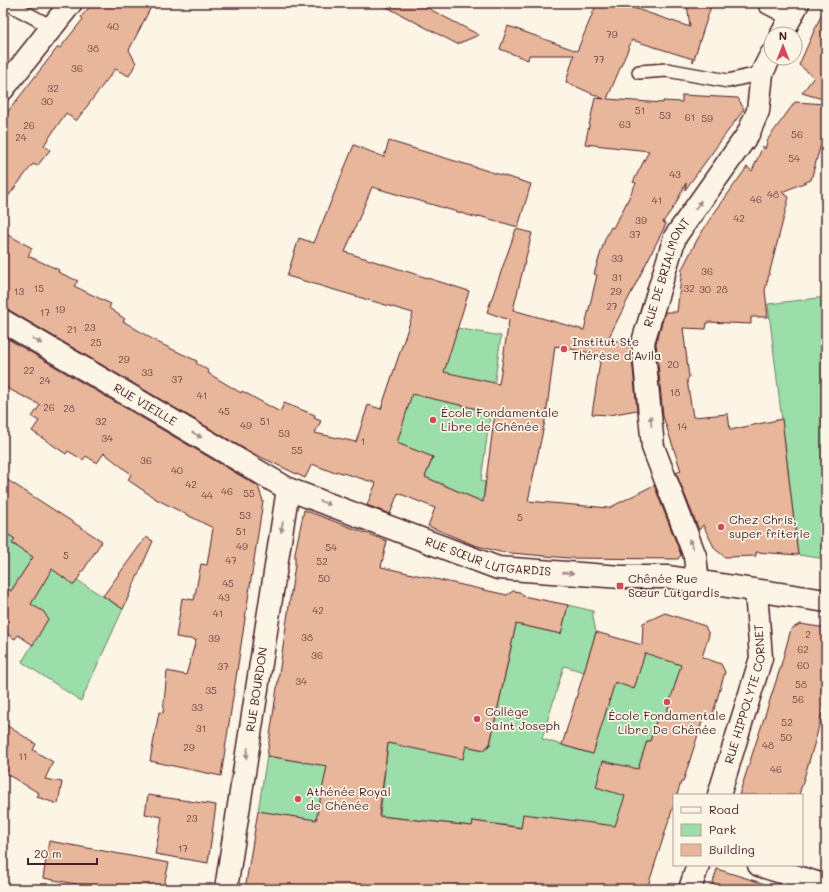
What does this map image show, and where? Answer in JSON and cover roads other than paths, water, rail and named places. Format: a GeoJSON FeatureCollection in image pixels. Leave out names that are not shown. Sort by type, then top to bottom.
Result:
{"type":"FeatureCollection","features":[{"type":"Feature","properties":{"kind":"street"},"geometry":{"type":"LineString","coordinates":[[3,89],[71,3]]}},
{"type":"Feature","properties":{"kind":"street"},"geometry":{"type":"LineString","coordinates":[[768,3],[791,17]]}},
{"type":"Feature","properties":{"kind":"street","name":"RUE DE BRIALMONT"},"geometry":{"type":"LineString","coordinates":[[698,582],[695,556],[653,446],[643,342],[675,237],[748,134],[758,110],[766,66]]}},
{"type":"Feature","properties":{"kind":"street","name":"RUE VIEILLE"},"geometry":{"type":"LineString","coordinates":[[3,321],[288,489]]}},
{"type":"Feature","properties":{"kind":"street","name":"RUE SŒUR LUTGARDIS"},"geometry":{"type":"LineString","coordinates":[[288,489],[498,568],[621,577],[669,577],[826,601]]}},
{"type":"Feature","properties":{"kind":"street","name":"RUE BOURDON"},"geometry":{"type":"LineString","coordinates":[[226,889],[288,489]]}},
{"type":"Feature","properties":{"kind":"street","name":"RUE HIPPOLYTE CORNET"},"geometry":{"type":"LineString","coordinates":[[719,794],[761,658],[756,591]]}},
{"type":"Feature","properties":{"kind":"street"},"geometry":{"type":"LineString","coordinates":[[690,889],[698,866]]}},
{"type":"Feature","properties":{"kind":"street"},"geometry":{"type":"LineString","coordinates":[[762,866],[826,886]]}},
{"type":"Feature","properties":{"kind":"lane"},"geometry":{"type":"LineString","coordinates":[[7,3],[52,27]]}},
{"type":"Feature","properties":{"kind":"lane"},"geometry":{"type":"LineString","coordinates":[[639,72],[667,70],[728,81],[763,65]]}},
{"type":"Feature","properties":{"kind":"place","name":"Institut Ste Thérèse d'Avila"},"geometry":{"type":"Point","coordinates":[564,349]}},
{"type":"Feature","properties":{"kind":"place","name":"École Fondamentale Libre de Chênée"},"geometry":{"type":"Point","coordinates":[433,420]}},
{"type":"Feature","properties":{"kind":"place","name":"Chez Chris, super friterie"},"geometry":{"type":"Point","coordinates":[721,527]}},
{"type":"Feature","properties":{"kind":"place","name":"Chênée Rue Sœur Lutgardis"},"geometry":{"type":"Point","coordinates":[620,586]}},
{"type":"Feature","properties":{"kind":"place","name":"École Fondamentale Libre De Chênée"},"geometry":{"type":"Point","coordinates":[667,702]}},
{"type":"Feature","properties":{"kind":"place","name":"Collège Saint Joseph"},"geometry":{"type":"Point","coordinates":[477,719]}},
{"type":"Feature","properties":{"kind":"place","name":"Athénée Royal de Chênée"},"geometry":{"type":"Point","coordinates":[298,799]}}]}
